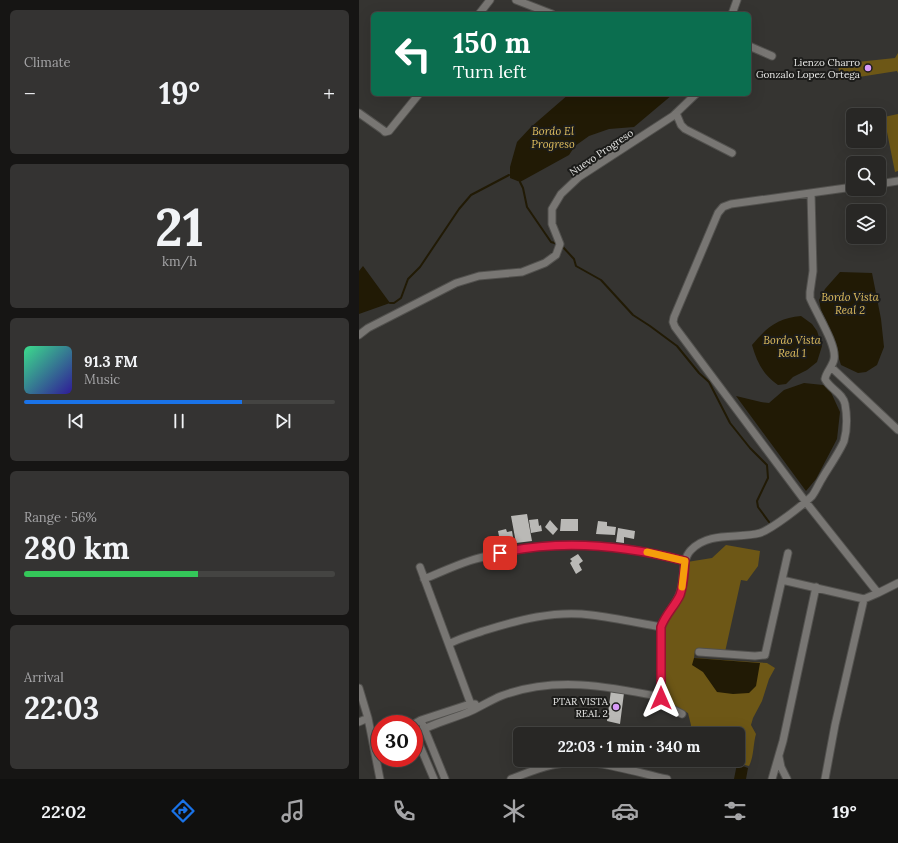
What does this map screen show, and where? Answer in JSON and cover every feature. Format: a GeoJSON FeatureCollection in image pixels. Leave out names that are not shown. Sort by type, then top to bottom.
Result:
{"type":"FeatureCollection","features":[{"type":"Feature","properties":{"kind":"street"},"geometry":{"type":"LineString","coordinates":[[481,12],[490,0]]}},
{"type":"Feature","properties":{"kind":"street"},"geometry":{"type":"LineString","coordinates":[[516,0],[547,12]]}},
{"type":"Feature","properties":{"kind":"street"},"geometry":{"type":"LineString","coordinates":[[733,12],[737,0]]}},
{"type":"Feature","properties":{"kind":"street"},"geometry":{"type":"LineString","coordinates":[[751,47],[772,56]]}},
{"type":"Feature","properties":{"kind":"street"},"geometry":{"type":"LineString","coordinates":[[359,113],[385,132],[389,131],[417,96]]}},
{"type":"Feature","properties":{"kind":"street","name":"Nuevo Progreso"},"geometry":{"type":"LineString","coordinates":[[359,335],[368,328],[456,283],[479,276],[522,272],[545,263],[556,255],[560,244],[552,224],[552,209],[561,194],[579,177],[623,150],[676,113],[694,96]]}},
{"type":"Feature","properties":{"kind":"street"},"geometry":{"type":"LineString","coordinates":[[676,113],[681,125],[685,129],[733,153]]}},
{"type":"Feature","properties":{"kind":"street"},"geometry":{"type":"LineString","coordinates":[[886,183],[898,181]]}},
{"type":"Feature","properties":{"kind":"street"},"geometry":{"type":"LineString","coordinates":[[846,188],[731,204],[723,207],[718,213],[673,322],[675,327],[805,501],[878,593]]}},
{"type":"Feature","properties":{"kind":"street"},"geometry":{"type":"LineString","coordinates":[[681,714],[661,702],[661,627],[663,621],[680,594],[683,585],[685,561],[690,550],[698,544],[712,538],[750,535],[762,532],[776,525],[812,495],[844,440],[847,416],[845,402],[838,392],[828,384],[825,379],[834,360],[833,346],[810,298],[813,271],[811,193]]}},
{"type":"Feature","properties":{"kind":"street"},"geometry":{"type":"LineString","coordinates":[[831,367],[898,430]]}},
{"type":"Feature","properties":{"kind":"street"},"geometry":{"type":"LineString","coordinates":[[424,579],[469,560],[515,550],[556,545],[613,547],[652,553],[685,561]]}},
{"type":"Feature","properties":{"kind":"street"},"geometry":{"type":"LineString","coordinates":[[699,652],[755,656],[765,654],[788,552]]}},
{"type":"Feature","properties":{"kind":"street"},"geometry":{"type":"LineString","coordinates":[[420,567],[471,707]]}},
{"type":"Feature","properties":{"kind":"street"},"geometry":{"type":"LineString","coordinates":[[782,580],[864,599],[898,583]]}},
{"type":"Feature","properties":{"kind":"street"},"geometry":{"type":"LineString","coordinates":[[772,779],[779,757],[816,587]]}},
{"type":"Feature","properties":{"kind":"street"},"geometry":{"type":"LineString","coordinates":[[825,779],[835,725],[864,599]]}},
{"type":"Feature","properties":{"kind":"street"},"geometry":{"type":"LineString","coordinates":[[449,644],[507,624],[535,617],[568,614],[590,614],[661,627]]}},
{"type":"Feature","properties":{"kind":"street"},"geometry":{"type":"LineString","coordinates":[[423,719],[483,704],[521,690],[544,686],[570,684],[601,686],[661,698]]}},
{"type":"Feature","properties":{"kind":"street"},"geometry":{"type":"LineString","coordinates":[[359,688],[369,718],[380,779]]}},
{"type":"Feature","properties":{"kind":"street"},"geometry":{"type":"LineString","coordinates":[[425,728],[471,707]]}},
{"type":"Feature","properties":{"kind":"street"},"geometry":{"type":"LineString","coordinates":[[359,722],[369,718]]}},
{"type":"Feature","properties":{"kind":"street"},"geometry":{"type":"LineString","coordinates":[[423,724],[445,779]]}},
{"type":"Feature","properties":{"kind":"street"},"geometry":{"type":"LineString","coordinates":[[423,752],[434,779]]}},
{"type":"Feature","properties":{"kind":"street"},"geometry":{"type":"LineString","coordinates":[[779,757],[781,767],[787,779]]}},
{"type":"Feature","properties":{"kind":"street"},"geometry":{"type":"LineString","coordinates":[[511,779],[553,764],[573,762],[605,765],[667,779]]}},
{"type":"Feature","properties":{"kind":"shaded area","name":"Lienzo Charro Gonzalo Lopez Ortega"},"geometry":{"type":"Polygon","coordinates":[[[898,53],[898,73],[897,71],[840,80],[838,64],[895,58],[898,53]]]}},
{"type":"Feature","properties":{"kind":"shaded area"},"geometry":{"type":"Polygon","coordinates":[[[898,114],[898,171],[895,172],[886,127],[886,117],[898,114]]]}},
{"type":"Feature","properties":{"kind":"shaded area"},"geometry":{"type":"Polygon","coordinates":[[[726,545],[760,551],[758,566],[747,581],[741,580],[725,652],[695,650],[694,658],[767,663],[775,668],[769,679],[762,701],[751,725],[756,734],[752,759],[749,766],[745,765],[745,727],[691,727],[688,713],[663,699],[659,628],[673,610],[686,588],[687,562],[712,558],[726,545]]]}},
{"type":"Feature","properties":{"kind":"water","name":"Bordo El Progreso"},"geometry":{"type":"Polygon","coordinates":[[[567,96],[671,96],[634,127],[609,129],[589,136],[575,146],[569,155],[520,182],[510,178],[510,167],[517,142],[531,127],[567,96]]]}},
{"type":"Feature","properties":{"kind":"water"},"geometry":{"type":"Polygon","coordinates":[[[363,266],[390,303],[359,314],[359,271],[363,266]]]}},
{"type":"Feature","properties":{"kind":"water","name":"Bordo Vista Real 2"},"geometry":{"type":"Polygon","coordinates":[[[840,272],[872,273],[881,319],[884,347],[877,365],[866,372],[858,373],[841,365],[827,322],[821,310],[819,300],[825,289],[840,272]]]}},
{"type":"Feature","properties":{"kind":"water","name":"Bordo Vista Real 1"},"geometry":{"type":"Polygon","coordinates":[[[801,316],[812,324],[817,331],[822,346],[817,362],[807,370],[793,377],[786,384],[778,385],[768,377],[761,368],[752,345],[773,324],[793,317],[801,316]]]}},
{"type":"Feature","properties":{"kind":"water"},"geometry":{"type":"Polygon","coordinates":[[[804,383],[823,385],[829,388],[840,412],[837,439],[816,479],[806,491],[736,396],[769,403],[784,390],[804,383]]]}},
{"type":"Feature","properties":{"kind":"water"},"geometry":{"type":"Polygon","coordinates":[[[694,658],[760,663],[756,686],[749,693],[733,694],[717,692],[703,672],[692,665],[694,658]]]}},
{"type":"Feature","properties":{"kind":"water"},"geometry":{"type":"Polygon","coordinates":[[[736,767],[748,768],[746,779],[734,779],[736,767]]]}},
{"type":"Feature","properties":{"kind":"building"},"geometry":{"type":"Polygon","coordinates":[[[527,514],[532,541],[516,543],[511,516],[527,514]]]}},
{"type":"Feature","properties":{"kind":"building"},"geometry":{"type":"Polygon","coordinates":[[[538,519],[539,526],[541,525],[542,531],[531,533],[529,520],[538,519]]]}},
{"type":"Feature","properties":{"kind":"building"},"geometry":{"type":"Polygon","coordinates":[[[561,519],[578,519],[578,531],[560,531],[561,519]]]}},
{"type":"Feature","properties":{"kind":"building"},"geometry":{"type":"Polygon","coordinates":[[[550,520],[558,529],[553,535],[545,527],[550,520]]]}},
{"type":"Feature","properties":{"kind":"building"},"geometry":{"type":"Polygon","coordinates":[[[598,521],[607,522],[607,526],[616,527],[615,535],[596,534],[598,521]]]}},
{"type":"Feature","properties":{"kind":"building"},"geometry":{"type":"Polygon","coordinates":[[[618,528],[635,531],[634,539],[624,537],[624,543],[616,542],[618,528]]]}},
{"type":"Feature","properties":{"kind":"building"},"geometry":{"type":"Polygon","coordinates":[[[506,529],[507,532],[512,531],[514,543],[505,545],[505,540],[500,541],[498,531],[506,529]]]}},
{"type":"Feature","properties":{"kind":"building"},"geometry":{"type":"Polygon","coordinates":[[[578,554],[583,561],[579,564],[582,570],[576,574],[570,563],[572,561],[570,559],[578,554]]]}},
{"type":"Feature","properties":{"kind":"building","name":"PTAR VISTA REAL 2"},"geometry":{"type":"Polygon","coordinates":[[[611,690],[624,693],[620,724],[607,721],[611,690]]]}},
{"type":"Feature","properties":{"kind":"waterway"},"geometry":{"type":"LineString","coordinates":[[390,303],[394,303],[401,298],[408,279],[420,267],[459,209],[471,195],[509,175]]}},
{"type":"Feature","properties":{"kind":"waterway"},"geometry":{"type":"LineString","coordinates":[[520,182],[523,188],[527,207],[551,242],[558,244]]}},
{"type":"Feature","properties":{"kind":"waterway"},"geometry":{"type":"LineString","coordinates":[[561,245],[574,259],[576,266],[601,280],[633,315],[677,346],[699,373],[709,382],[730,423],[750,448],[767,465],[768,478],[757,501],[758,507],[769,522]]}},
{"type":"Feature","properties":{"kind":"slow traffic"},"geometry":{"type":"LineString","coordinates":[[647,552],[685,561],[682,587]]}},
{"type":"Feature","properties":{"kind":"place","name":"Lienzo Charro Gonzalo Lopez Ortega"},"geometry":{"type":"Point","coordinates":[868,68]}},
{"type":"Feature","properties":{"kind":"place","name":"PTAR VISTA REAL 2"},"geometry":{"type":"Point","coordinates":[616,707]}},
{"type":"Feature","properties":{"kind":"route"},"geometry":{"type":"LineString","coordinates":[[500,553],[556,545],[588,545],[639,550],[685,561],[683,585],[680,594],[663,621],[661,627],[661,698]]}}]}
